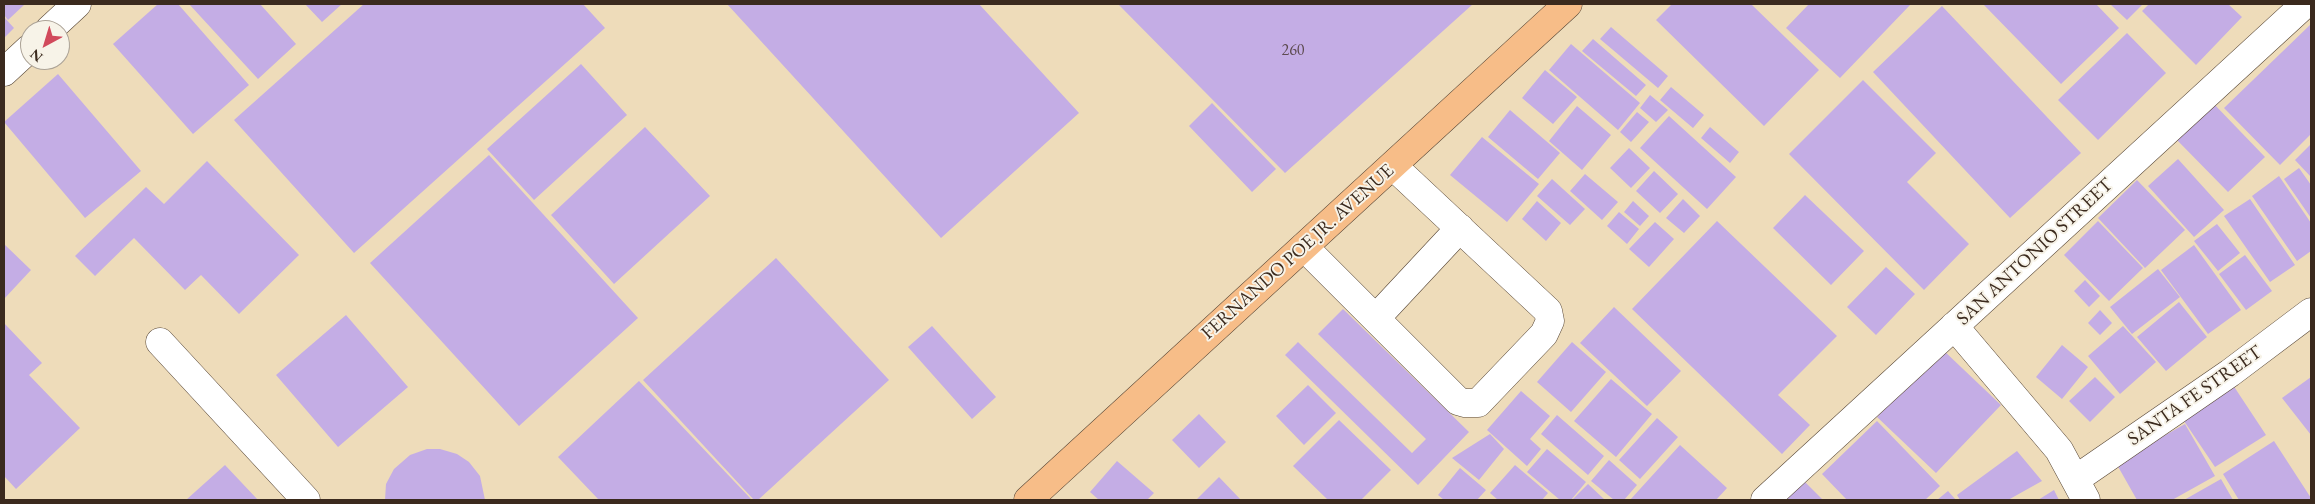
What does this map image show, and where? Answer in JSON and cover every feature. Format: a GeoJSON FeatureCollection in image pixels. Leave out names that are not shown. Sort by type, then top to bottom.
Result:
{"type":"FeatureCollection","features":[{"type":"Feature","properties":{"kind":"main road","name":"FERNANDO POE JR. AVENUE"},"geometry":{"type":"LineString","coordinates":[[1028,500],[1568,4]]}},
{"type":"Feature","properties":{"kind":"street"},"geometry":{"type":"LineString","coordinates":[[60,20],[77,4]]}},
{"type":"Feature","properties":{"kind":"street","name":"SAN ANTONIO STREET"},"geometry":{"type":"LineString","coordinates":[[1765,500],[2305,4]]}},
{"type":"Feature","properties":{"kind":"street"},"geometry":{"type":"LineString","coordinates":[[4,72],[20,57]]}},
{"type":"Feature","properties":{"kind":"street"},"geometry":{"type":"LineString","coordinates":[[1304,247],[1458,401],[1478,403],[1544,334],[1550,321],[1548,311],[1393,166]]}},
{"type":"Feature","properties":{"kind":"street"},"geometry":{"type":"LineString","coordinates":[[1376,318],[1460,228]]}},
{"type":"Feature","properties":{"kind":"street","name":"SANTA FE STREET"},"geometry":{"type":"LineString","coordinates":[[2081,489],[2311,312]]}},
{"type":"Feature","properties":{"kind":"street"},"geometry":{"type":"LineString","coordinates":[[1954,326],[2059,450],[2081,489]]}},
{"type":"Feature","properties":{"kind":"street"},"geometry":{"type":"LineString","coordinates":[[160,342],[306,500]]}},
{"type":"Feature","properties":{"kind":"building"},"geometry":{"type":"Polygon","coordinates":[[[4,4],[25,4],[8,20],[4,15],[4,4]]]}},
{"type":"Feature","properties":{"kind":"building"},"geometry":{"type":"Polygon","coordinates":[[[158,4],[178,4],[249,85],[193,134],[113,44],[158,4]]]}},
{"type":"Feature","properties":{"kind":"building"},"geometry":{"type":"Polygon","coordinates":[[[189,4],[260,4],[296,44],[258,79],[189,4]]]}},
{"type":"Feature","properties":{"kind":"building"},"geometry":{"type":"Polygon","coordinates":[[[305,4],[342,4],[322,22],[305,4]]]}},
{"type":"Feature","properties":{"kind":"building"},"geometry":{"type":"Polygon","coordinates":[[[364,4],[583,4],[605,28],[354,253],[234,120],[364,4]]]}},
{"type":"Feature","properties":{"kind":"building"},"geometry":{"type":"Polygon","coordinates":[[[727,4],[979,4],[1079,113],[941,238],[727,4]]]}},
{"type":"Feature","properties":{"kind":"building"},"geometry":{"type":"Polygon","coordinates":[[[1118,4],[1473,4],[1285,173],[1118,4]]]}},
{"type":"Feature","properties":{"kind":"building"},"geometry":{"type":"Polygon","coordinates":[[[1672,4],[1751,4],[1819,70],[1764,126],[1656,20],[1672,4]]]}},
{"type":"Feature","properties":{"kind":"building"},"geometry":{"type":"Polygon","coordinates":[[[1809,4],[1911,4],[1840,78],[1786,28],[1809,4]]]}},
{"type":"Feature","properties":{"kind":"building"},"geometry":{"type":"Polygon","coordinates":[[[1983,4],[2096,4],[2119,28],[2061,84],[1983,4]]]}},
{"type":"Feature","properties":{"kind":"building"},"geometry":{"type":"Polygon","coordinates":[[[2110,4],[2143,4],[2127,20],[2110,4]]]}},
{"type":"Feature","properties":{"kind":"building"},"geometry":{"type":"Polygon","coordinates":[[[2149,4],[2228,4],[2242,17],[2196,65],[2142,11],[2149,4]]]}},
{"type":"Feature","properties":{"kind":"building"},"geometry":{"type":"Polygon","coordinates":[[[1942,6],[2081,153],[2010,218],[1873,72],[1942,6]]]}},
{"type":"Feature","properties":{"kind":"building"},"geometry":{"type":"Polygon","coordinates":[[[4,17],[14,28],[4,38],[4,17]]]}},
{"type":"Feature","properties":{"kind":"building"},"geometry":{"type":"Polygon","coordinates":[[[2311,24],[2311,134],[2280,165],[2224,108],[2311,24]]]}},
{"type":"Feature","properties":{"kind":"building"},"geometry":{"type":"Polygon","coordinates":[[[1611,27],[1668,76],[1658,88],[1600,39],[1611,27]]]}},
{"type":"Feature","properties":{"kind":"building"},"geometry":{"type":"Polygon","coordinates":[[[2127,33],[2166,73],[2098,140],[2058,100],[2127,33]]]}},
{"type":"Feature","properties":{"kind":"building"},"geometry":{"type":"Polygon","coordinates":[[[1593,39],[1646,85],[1636,96],[1582,51],[1593,39]]]}},
{"type":"Feature","properties":{"kind":"building"},"geometry":{"type":"Polygon","coordinates":[[[1571,44],[1640,103],[1618,130],[1549,70],[1571,44]]]}},
{"type":"Feature","properties":{"kind":"building"},"geometry":{"type":"Polygon","coordinates":[[[581,64],[627,115],[534,200],[487,149],[581,64]]]}},
{"type":"Feature","properties":{"kind":"building"},"geometry":{"type":"Polygon","coordinates":[[[1545,70],[1577,97],[1553,124],[1522,98],[1545,70]]]}},
{"type":"Feature","properties":{"kind":"building"},"geometry":{"type":"Polygon","coordinates":[[[58,74],[141,171],[85,218],[4,122],[58,74]]]}},
{"type":"Feature","properties":{"kind":"building"},"geometry":{"type":"Polygon","coordinates":[[[1863,80],[1936,153],[1907,182],[1969,244],[1924,290],[1789,154],[1863,80]]]}},
{"type":"Feature","properties":{"kind":"building"},"geometry":{"type":"Polygon","coordinates":[[[1671,87],[1704,115],[1693,128],[1660,100],[1671,87]]]}},
{"type":"Feature","properties":{"kind":"building"},"geometry":{"type":"Polygon","coordinates":[[[1650,95],[1668,110],[1656,122],[1640,108],[1650,95]]]}},
{"type":"Feature","properties":{"kind":"building"},"geometry":{"type":"Polygon","coordinates":[[[1212,103],[1276,169],[1252,192],[1189,126],[1212,103]]]}},
{"type":"Feature","properties":{"kind":"building"},"geometry":{"type":"Polygon","coordinates":[[[2213,103],[2265,157],[2228,192],[2176,139],[2213,103]]]}},
{"type":"Feature","properties":{"kind":"building"},"geometry":{"type":"Polygon","coordinates":[[[1577,106],[1611,135],[1582,170],[1549,141],[1577,106]]]}},
{"type":"Feature","properties":{"kind":"building"},"geometry":{"type":"Polygon","coordinates":[[[1510,110],[1560,153],[1538,179],[1488,137],[1510,110]]]}},
{"type":"Feature","properties":{"kind":"building"},"geometry":{"type":"Polygon","coordinates":[[[1637,112],[1649,122],[1631,142],[1620,132],[1637,112]]]}},
{"type":"Feature","properties":{"kind":"building"},"geometry":{"type":"Polygon","coordinates":[[[1669,116],[1736,177],[1707,209],[1640,148],[1669,116]]]}},
{"type":"Feature","properties":{"kind":"building"},"geometry":{"type":"Polygon","coordinates":[[[645,127],[710,196],[614,284],[551,215],[645,127]]]}},
{"type":"Feature","properties":{"kind":"building"},"geometry":{"type":"Polygon","coordinates":[[[1710,127],[1739,152],[1730,163],[1701,138],[1710,127]]]}},
{"type":"Feature","properties":{"kind":"building"},"geometry":{"type":"Polygon","coordinates":[[[1482,137],[1539,184],[1507,222],[1450,175],[1482,137]]]}},
{"type":"Feature","properties":{"kind":"building"},"geometry":{"type":"Polygon","coordinates":[[[2311,144],[2311,177],[2295,160],[2311,144]]]}},
{"type":"Feature","properties":{"kind":"building"},"geometry":{"type":"Polygon","coordinates":[[[1629,148],[1650,168],[1631,188],[1610,168],[1629,148]]]}},
{"type":"Feature","properties":{"kind":"building"},"geometry":{"type":"Polygon","coordinates":[[[489,155],[638,318],[519,426],[370,263],[489,155]]]}},
{"type":"Feature","properties":{"kind":"building"},"geometry":{"type":"Polygon","coordinates":[[[2178,159],[2224,210],[2194,237],[2148,186],[2178,159]]]}},
{"type":"Feature","properties":{"kind":"building"},"geometry":{"type":"Polygon","coordinates":[[[207,161],[299,255],[239,314],[201,275],[185,290],[134,238],[95,276],[75,256],[146,187],[164,204],[207,161]]]}},
{"type":"Feature","properties":{"kind":"building"},"geometry":{"type":"Polygon","coordinates":[[[2299,168],[2311,185],[2311,218],[2284,179],[2299,168]]]}},
{"type":"Feature","properties":{"kind":"building"},"geometry":{"type":"Polygon","coordinates":[[[1654,171],[1678,194],[1660,213],[1636,191],[1654,171]]]}},
{"type":"Feature","properties":{"kind":"building"},"geometry":{"type":"Polygon","coordinates":[[[1585,174],[1618,202],[1602,220],[1570,191],[1585,174]]]}},
{"type":"Feature","properties":{"kind":"building"},"geometry":{"type":"Polygon","coordinates":[[[2279,176],[2311,223],[2311,251],[2297,261],[2252,196],[2279,176]]]}},
{"type":"Feature","properties":{"kind":"building"},"geometry":{"type":"Polygon","coordinates":[[[1552,179],[1585,209],[1570,225],[1537,196],[1552,179]]]}},
{"type":"Feature","properties":{"kind":"building"},"geometry":{"type":"Polygon","coordinates":[[[2137,180],[2185,230],[2145,268],[2098,218],[2137,180]]]}},
{"type":"Feature","properties":{"kind":"building"},"geometry":{"type":"Polygon","coordinates":[[[1805,195],[1864,251],[1831,285],[1773,228],[1805,195]]]}},
{"type":"Feature","properties":{"kind":"building"},"geometry":{"type":"Polygon","coordinates":[[[1683,199],[1700,216],[1684,233],[1666,218],[1683,199]]]}},
{"type":"Feature","properties":{"kind":"building"},"geometry":{"type":"Polygon","coordinates":[[[2250,199],[2295,265],[2270,282],[2224,216],[2250,199]]]}},
{"type":"Feature","properties":{"kind":"building"},"geometry":{"type":"Polygon","coordinates":[[[1537,201],[1561,223],[1546,241],[1522,219],[1537,201]]]}},
{"type":"Feature","properties":{"kind":"building"},"geometry":{"type":"Polygon","coordinates":[[[1633,201],[1649,216],[1640,226],[1624,212],[1633,201]]]}},
{"type":"Feature","properties":{"kind":"building"},"geometry":{"type":"Polygon","coordinates":[[[1619,212],[1639,229],[1627,244],[1607,226],[1619,212]]]}},
{"type":"Feature","properties":{"kind":"building"},"geometry":{"type":"Polygon","coordinates":[[[1717,221],[1837,336],[1778,395],[1810,425],[1782,454],[1632,309],[1717,221]]]}},
{"type":"Feature","properties":{"kind":"building"},"geometry":{"type":"Polygon","coordinates":[[[2098,221],[2143,268],[2109,301],[2064,255],[2098,221]]]}},
{"type":"Feature","properties":{"kind":"building"},"geometry":{"type":"Polygon","coordinates":[[[1655,222],[1674,239],[1649,267],[1629,249],[1655,222]]]}},
{"type":"Feature","properties":{"kind":"building"},"geometry":{"type":"Polygon","coordinates":[[[2217,224],[2240,253],[2218,271],[2194,241],[2217,224]]]}},
{"type":"Feature","properties":{"kind":"building"},"geometry":{"type":"Polygon","coordinates":[[[4,244],[31,270],[4,299],[4,244]]]}},
{"type":"Feature","properties":{"kind":"building"},"geometry":{"type":"Polygon","coordinates":[[[2194,245],[2241,310],[2208,334],[2161,270],[2194,245]]]}},
{"type":"Feature","properties":{"kind":"building"},"geometry":{"type":"Polygon","coordinates":[[[2245,255],[2272,291],[2246,310],[2219,274],[2245,255]]]}},
{"type":"Feature","properties":{"kind":"building"},"geometry":{"type":"Polygon","coordinates":[[[776,258],[889,380],[758,500],[754,500],[643,380],[776,258]]]}},
{"type":"Feature","properties":{"kind":"building"},"geometry":{"type":"Polygon","coordinates":[[[1886,267],[1915,294],[1876,335],[1847,307],[1886,267]]]}},
{"type":"Feature","properties":{"kind":"building"},"geometry":{"type":"Polygon","coordinates":[[[2158,269],[2180,297],[2132,334],[2110,307],[2158,269]]]}},
{"type":"Feature","properties":{"kind":"building"},"geometry":{"type":"Polygon","coordinates":[[[2085,280],[2100,296],[2089,307],[2074,291],[2085,280]]]}},
{"type":"Feature","properties":{"kind":"building"},"geometry":{"type":"Polygon","coordinates":[[[2179,302],[2207,337],[2166,371],[2137,337],[2179,302]]]}},
{"type":"Feature","properties":{"kind":"building"},"geometry":{"type":"Polygon","coordinates":[[[1614,307],[1681,371],[1647,406],[1580,343],[1614,307]]]}},
{"type":"Feature","properties":{"kind":"building"},"geometry":{"type":"Polygon","coordinates":[[[1343,309],[1469,432],[1418,485],[1285,355],[1298,342],[1412,453],[1426,439],[1318,334],[1343,309]]]}},
{"type":"Feature","properties":{"kind":"building"},"geometry":{"type":"Polygon","coordinates":[[[2100,310],[2112,323],[2100,335],[2088,323],[2100,310]]]}},
{"type":"Feature","properties":{"kind":"building"},"geometry":{"type":"Polygon","coordinates":[[[346,315],[408,387],[338,447],[276,375],[346,315]]]}},
{"type":"Feature","properties":{"kind":"building"},"geometry":{"type":"Polygon","coordinates":[[[4,323],[42,363],[29,375],[80,428],[16,489],[4,476],[4,323]]]}},
{"type":"Feature","properties":{"kind":"building"},"geometry":{"type":"Polygon","coordinates":[[[932,326],[996,397],[972,419],[908,347],[932,326]]]}},
{"type":"Feature","properties":{"kind":"building"},"geometry":{"type":"Polygon","coordinates":[[[2123,326],[2156,362],[2120,394],[2088,356],[2123,326]]]}},
{"type":"Feature","properties":{"kind":"building"},"geometry":{"type":"Polygon","coordinates":[[[1572,342],[1606,372],[1571,412],[1537,382],[1572,342]]]}},
{"type":"Feature","properties":{"kind":"building"},"geometry":{"type":"Polygon","coordinates":[[[2062,345],[2088,367],[2062,399],[2036,377],[2062,345]]]}},
{"type":"Feature","properties":{"kind":"building"},"geometry":{"type":"Polygon","coordinates":[[[1942,349],[2001,405],[1936,473],[1877,417],[1942,349]]]}},
{"type":"Feature","properties":{"kind":"building"},"geometry":{"type":"Polygon","coordinates":[[[2095,377],[2115,397],[2090,422],[2069,401],[2095,377]]]}},
{"type":"Feature","properties":{"kind":"building"},"geometry":{"type":"Polygon","coordinates":[[[2311,377],[2311,435],[2282,398],[2311,377]]]}},
{"type":"Feature","properties":{"kind":"building"},"geometry":{"type":"Polygon","coordinates":[[[1611,379],[1652,414],[1616,457],[1574,421],[1611,379]]]}},
{"type":"Feature","properties":{"kind":"building"},"geometry":{"type":"Polygon","coordinates":[[[639,381],[750,500],[599,500],[558,457],[639,381]]]}},
{"type":"Feature","properties":{"kind":"building"},"geometry":{"type":"Polygon","coordinates":[[[2231,382],[2266,435],[2215,467],[2180,415],[2231,382]]]}},
{"type":"Feature","properties":{"kind":"building"},"geometry":{"type":"Polygon","coordinates":[[[1308,385],[1336,413],[1304,445],[1276,416],[1308,385]]]}},
{"type":"Feature","properties":{"kind":"building"},"geometry":{"type":"Polygon","coordinates":[[[1521,391],[1550,416],[1530,439],[1541,449],[1527,466],[1487,430],[1521,391]]]}},
{"type":"Feature","properties":{"kind":"building"},"geometry":{"type":"Polygon","coordinates":[[[1199,414],[1226,442],[1199,468],[1172,440],[1199,414]]]}},
{"type":"Feature","properties":{"kind":"building"},"geometry":{"type":"Polygon","coordinates":[[[1557,415],[1604,456],[1588,475],[1541,434],[1557,415]]]}},
{"type":"Feature","properties":{"kind":"building"},"geometry":{"type":"Polygon","coordinates":[[[1657,418],[1678,437],[1640,479],[1619,460],[1657,418]]]}},
{"type":"Feature","properties":{"kind":"building"},"geometry":{"type":"Polygon","coordinates":[[[1339,420],[1391,470],[1361,500],[1328,500],[1293,466],[1339,420]]]}},
{"type":"Feature","properties":{"kind":"building"},"geometry":{"type":"Polygon","coordinates":[[[1877,421],[1940,486],[1925,500],[1847,500],[1822,474],[1877,421]]]}},
{"type":"Feature","properties":{"kind":"building"},"geometry":{"type":"Polygon","coordinates":[[[2185,424],[2215,476],[2172,500],[2137,500],[2116,463],[2185,424]]]}},
{"type":"Feature","properties":{"kind":"building"},"geometry":{"type":"Polygon","coordinates":[[[1490,434],[1504,449],[1479,480],[1452,458],[1490,434]]]}},
{"type":"Feature","properties":{"kind":"building"},"geometry":{"type":"Polygon","coordinates":[[[2274,441],[2311,500],[2239,500],[2223,474],[2274,441]]]}},
{"type":"Feature","properties":{"kind":"building"},"geometry":{"type":"Polygon","coordinates":[[[1680,445],[1727,488],[1716,500],[1630,500],[1680,445]]]}},
{"type":"Feature","properties":{"kind":"building"},"geometry":{"type":"Polygon","coordinates":[[[427,449],[440,449],[457,454],[469,462],[480,476],[485,500],[385,500],[386,484],[394,469],[410,455],[427,449]]]}},
{"type":"Feature","properties":{"kind":"building"},"geometry":{"type":"Polygon","coordinates":[[[1547,449],[1586,482],[1571,500],[1560,500],[1527,472],[1547,449]]]}},
{"type":"Feature","properties":{"kind":"building"},"geometry":{"type":"Polygon","coordinates":[[[2017,451],[2042,481],[2008,500],[1960,500],[1957,495],[2017,451]]]}},
{"type":"Feature","properties":{"kind":"building"},"geometry":{"type":"Polygon","coordinates":[[[1609,460],[1637,485],[1624,500],[1614,500],[1591,481],[1609,460]]]}},
{"type":"Feature","properties":{"kind":"building"},"geometry":{"type":"Polygon","coordinates":[[[1117,461],[1154,493],[1147,500],[1099,500],[1090,492],[1117,461]]]}},
{"type":"Feature","properties":{"kind":"building"},"geometry":{"type":"Polygon","coordinates":[[[225,465],[258,500],[186,500],[225,465]]]}},
{"type":"Feature","properties":{"kind":"building"},"geometry":{"type":"Polygon","coordinates":[[[1515,465],[1548,493],[1542,500],[1498,500],[1490,493],[1515,465]]]}},
{"type":"Feature","properties":{"kind":"building"},"geometry":{"type":"Polygon","coordinates":[[[1460,468],[1486,490],[1477,500],[1444,500],[1438,495],[1460,468]]]}},
{"type":"Feature","properties":{"kind":"building"},"geometry":{"type":"Polygon","coordinates":[[[1219,477],[1241,500],[1196,500],[1219,477]]]}},
{"type":"Feature","properties":{"kind":"building"},"geometry":{"type":"Polygon","coordinates":[[[2221,479],[2233,500],[2184,500],[2221,479]]]}},
{"type":"Feature","properties":{"kind":"building"},"geometry":{"type":"Polygon","coordinates":[[[1803,480],[1823,500],[1781,500],[1803,480]]]}},
{"type":"Feature","properties":{"kind":"building"},"geometry":{"type":"Polygon","coordinates":[[[1588,484],[1605,500],[1572,500],[1588,484]]]}},
{"type":"Feature","properties":{"kind":"building"},"geometry":{"type":"Polygon","coordinates":[[[2054,490],[2059,500],[2038,500],[2054,490]]]}},
{"type":"Feature","properties":{"kind":"building"},"geometry":{"type":"Polygon","coordinates":[[[1948,491],[1956,500],[1937,500],[1948,491]]]}}]}
